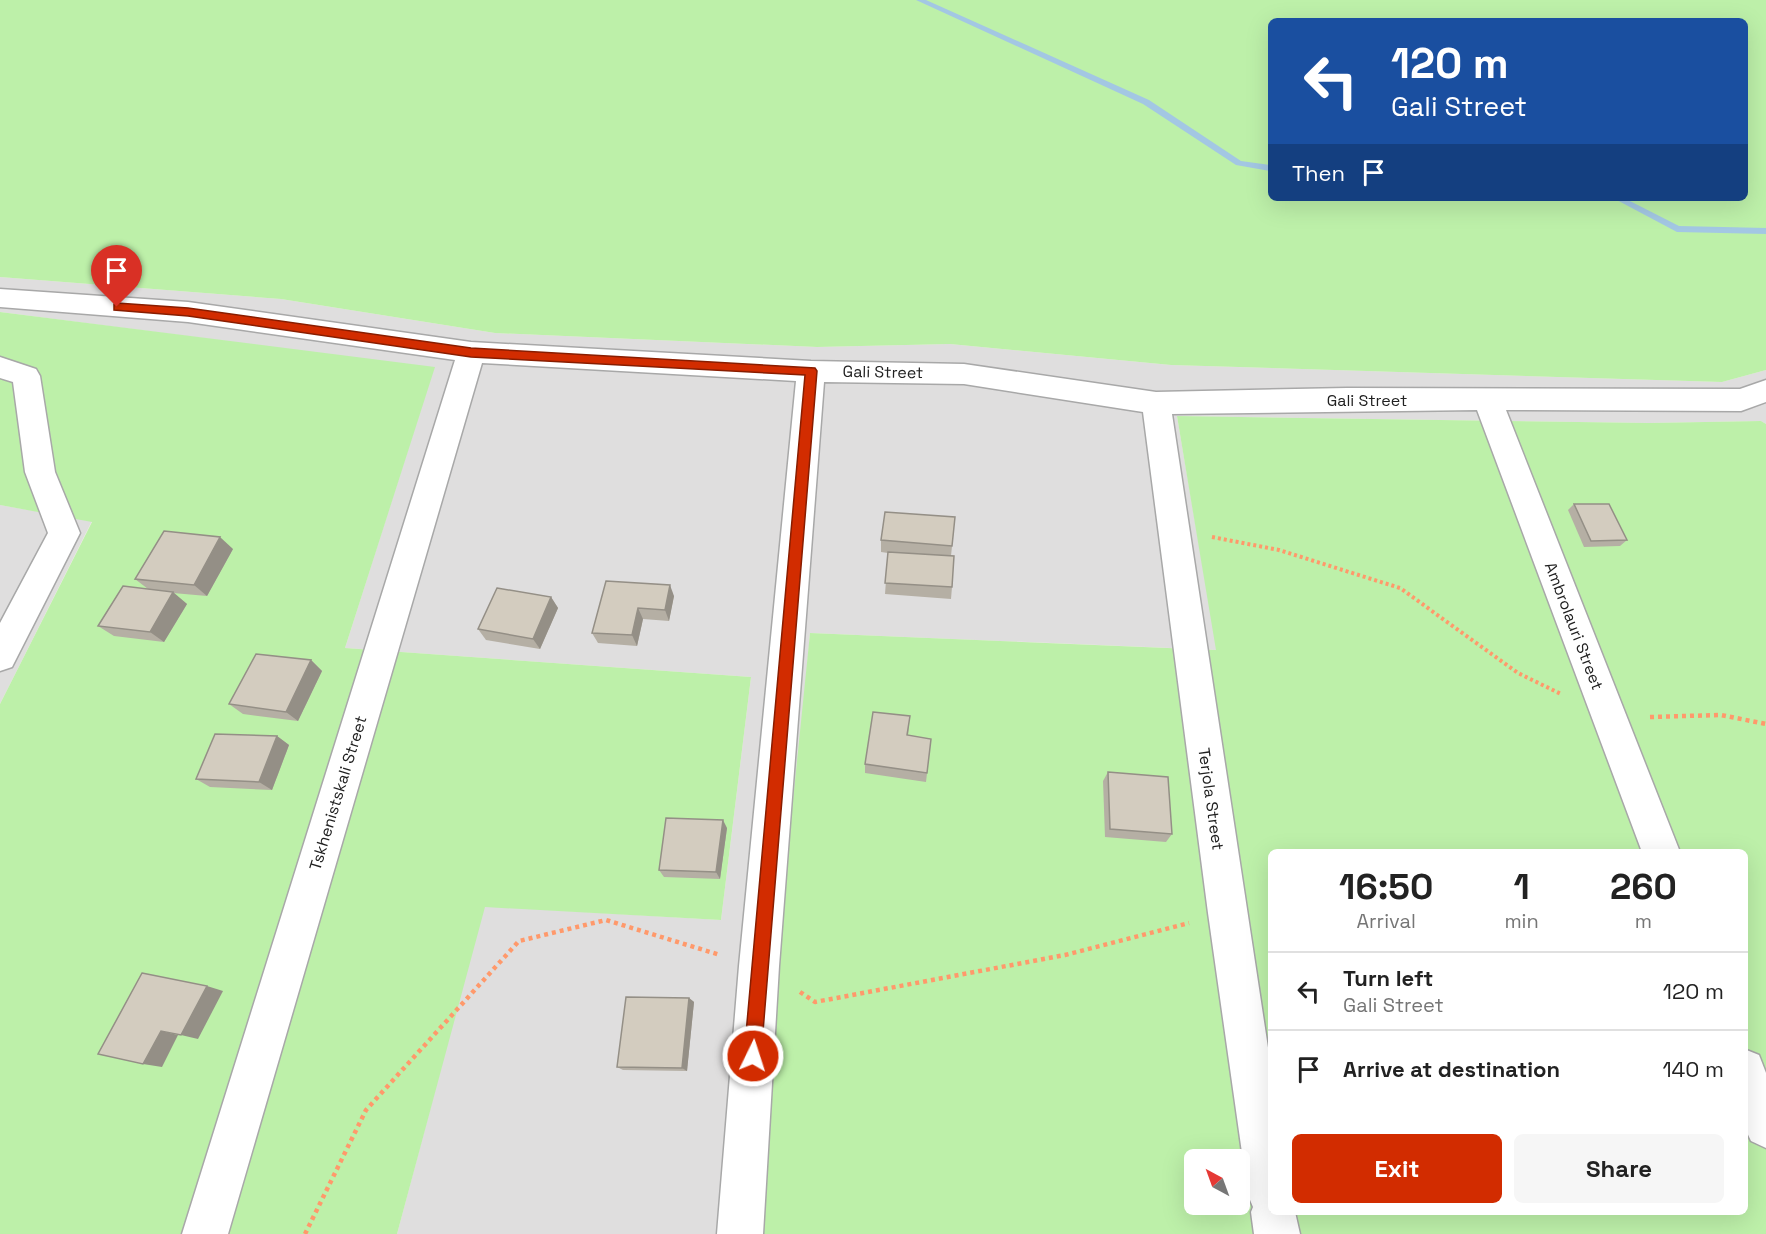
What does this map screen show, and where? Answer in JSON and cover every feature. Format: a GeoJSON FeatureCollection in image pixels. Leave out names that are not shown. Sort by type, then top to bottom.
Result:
{"type":"FeatureCollection","features":[{"type":"Feature","properties":{"kind":"street","name":"Gali Street"},"geometry":{"type":"LineString","coordinates":[[0,298],[188,312],[471,352],[811,371],[964,374],[1156,403],[1347,399],[1758,401]]}},
{"type":"Feature","properties":{"kind":"street","name":"Tskhenistskali Street"},"geometry":{"type":"LineString","coordinates":[[205,1234],[471,352]]}},
{"type":"Feature","properties":{"kind":"street"},"geometry":{"type":"LineString","coordinates":[[0,366],[26,376],[40,472],[64,533],[0,656]]}},
{"type":"Feature","properties":{"kind":"street"},"geometry":{"type":"LineString","coordinates":[[740,1234],[759,966],[811,371]]}},
{"type":"Feature","properties":{"kind":"street","name":"Ambrolauri Street"},"geometry":{"type":"LineString","coordinates":[[1488,401],[1660,849]]}},
{"type":"Feature","properties":{"kind":"street","name":"Terjola Street"},"geometry":{"type":"LineString","coordinates":[[1156,403],[1227,913],[1268,1181]]}},
{"type":"Feature","properties":{"kind":"street"},"geometry":{"type":"LineString","coordinates":[[1748,1080],[1766,1126]]}},
{"type":"Feature","properties":{"kind":"street"},"geometry":{"type":"LineString","coordinates":[[1274,1215],[1277,1234]]}},
{"type":"Feature","properties":{"kind":"path"},"geometry":{"type":"LineString","coordinates":[[1173,529],[1279,550],[1400,588],[1518,673],[1610,718],[1721,715],[1766,724]]}},
{"type":"Feature","properties":{"kind":"shaded area"},"geometry":{"type":"Polygon","coordinates":[[[0,277],[281,299],[495,333],[817,347],[950,344],[1171,365],[1722,382],[1766,370],[1766,424],[1761,421],[1649,423],[1177,416],[1217,650],[810,633],[759,1234],[397,1234],[484,906],[721,920],[751,677],[345,648],[434,368],[0,312],[0,277]]]}},
{"type":"Feature","properties":{"kind":"shaded area"},"geometry":{"type":"Polygon","coordinates":[[[0,505],[92,521],[0,704],[0,505]]]}},
{"type":"Feature","properties":{"kind":"green space"},"geometry":{"type":"Polygon","coordinates":[[[0,0],[1766,0],[1766,370],[1722,382],[1171,365],[950,344],[817,347],[495,333],[281,299],[0,277],[0,0]]]}},
{"type":"Feature","properties":{"kind":"green space"},"geometry":{"type":"Polygon","coordinates":[[[0,312],[435,367],[345,648],[751,677],[721,920],[485,907],[397,1234],[0,1234],[0,704],[92,522],[0,505],[0,312]]]}},
{"type":"Feature","properties":{"kind":"green space"},"geometry":{"type":"Polygon","coordinates":[[[1177,416],[1649,423],[1761,421],[1766,424],[1766,1234],[759,1234],[778,949],[810,633],[1216,650],[1177,416]]]}},
{"type":"Feature","properties":{"kind":"building"},"geometry":{"type":"Polygon","coordinates":[[[1574,504],[1609,504],[1627,540],[1591,541],[1574,504]]]}},
{"type":"Feature","properties":{"kind":"building"},"geometry":{"type":"Polygon","coordinates":[[[885,512],[955,517],[952,546],[881,540],[885,512]]]}},
{"type":"Feature","properties":{"kind":"building"},"geometry":{"type":"Polygon","coordinates":[[[164,531],[220,537],[194,585],[135,579],[164,531]]]}},
{"type":"Feature","properties":{"kind":"building"},"geometry":{"type":"Polygon","coordinates":[[[888,552],[954,556],[952,587],[885,583],[888,552]]]}},
{"type":"Feature","properties":{"kind":"building"},"geometry":{"type":"Polygon","coordinates":[[[606,581],[670,585],[665,610],[638,608],[632,635],[592,633],[606,581]]]}},
{"type":"Feature","properties":{"kind":"building"},"geometry":{"type":"Polygon","coordinates":[[[123,586],[173,592],[150,632],[98,626],[123,586]]]}},
{"type":"Feature","properties":{"kind":"building"},"geometry":{"type":"Polygon","coordinates":[[[497,588],[551,597],[533,639],[478,629],[497,588]]]}},
{"type":"Feature","properties":{"kind":"building"},"geometry":{"type":"Polygon","coordinates":[[[256,654],[311,660],[286,712],[229,704],[256,654]]]}},
{"type":"Feature","properties":{"kind":"building"},"geometry":{"type":"Polygon","coordinates":[[[873,712],[910,716],[907,735],[931,739],[927,773],[865,764],[873,712]]]}},
{"type":"Feature","properties":{"kind":"building"},"geometry":{"type":"Polygon","coordinates":[[[215,734],[277,736],[259,782],[196,779],[215,734]]]}},
{"type":"Feature","properties":{"kind":"building"},"geometry":{"type":"Polygon","coordinates":[[[1108,772],[1168,777],[1172,834],[1110,829],[1108,772]]]}},
{"type":"Feature","properties":{"kind":"building"},"geometry":{"type":"Polygon","coordinates":[[[666,818],[723,820],[716,872],[659,870],[666,818]]]}},
{"type":"Feature","properties":{"kind":"building"},"geometry":{"type":"Polygon","coordinates":[[[142,973],[207,986],[181,1035],[161,1031],[143,1064],[98,1054],[142,973]]]}},
{"type":"Feature","properties":{"kind":"building"},"geometry":{"type":"Polygon","coordinates":[[[626,997],[689,998],[682,1068],[617,1067],[626,997]]]}},
{"type":"Feature","properties":{"kind":"waterway"},"geometry":{"type":"LineString","coordinates":[[920,0],[1146,102],[1239,163],[1268,168]]}},
{"type":"Feature","properties":{"kind":"waterway"},"geometry":{"type":"LineString","coordinates":[[1623,201],[1677,229],[1766,231]]}},
{"type":"Feature","properties":{"kind":"route"},"geometry":{"type":"LineString","coordinates":[[117,307],[188,312],[471,352],[811,371],[753,1056]]}}]}
